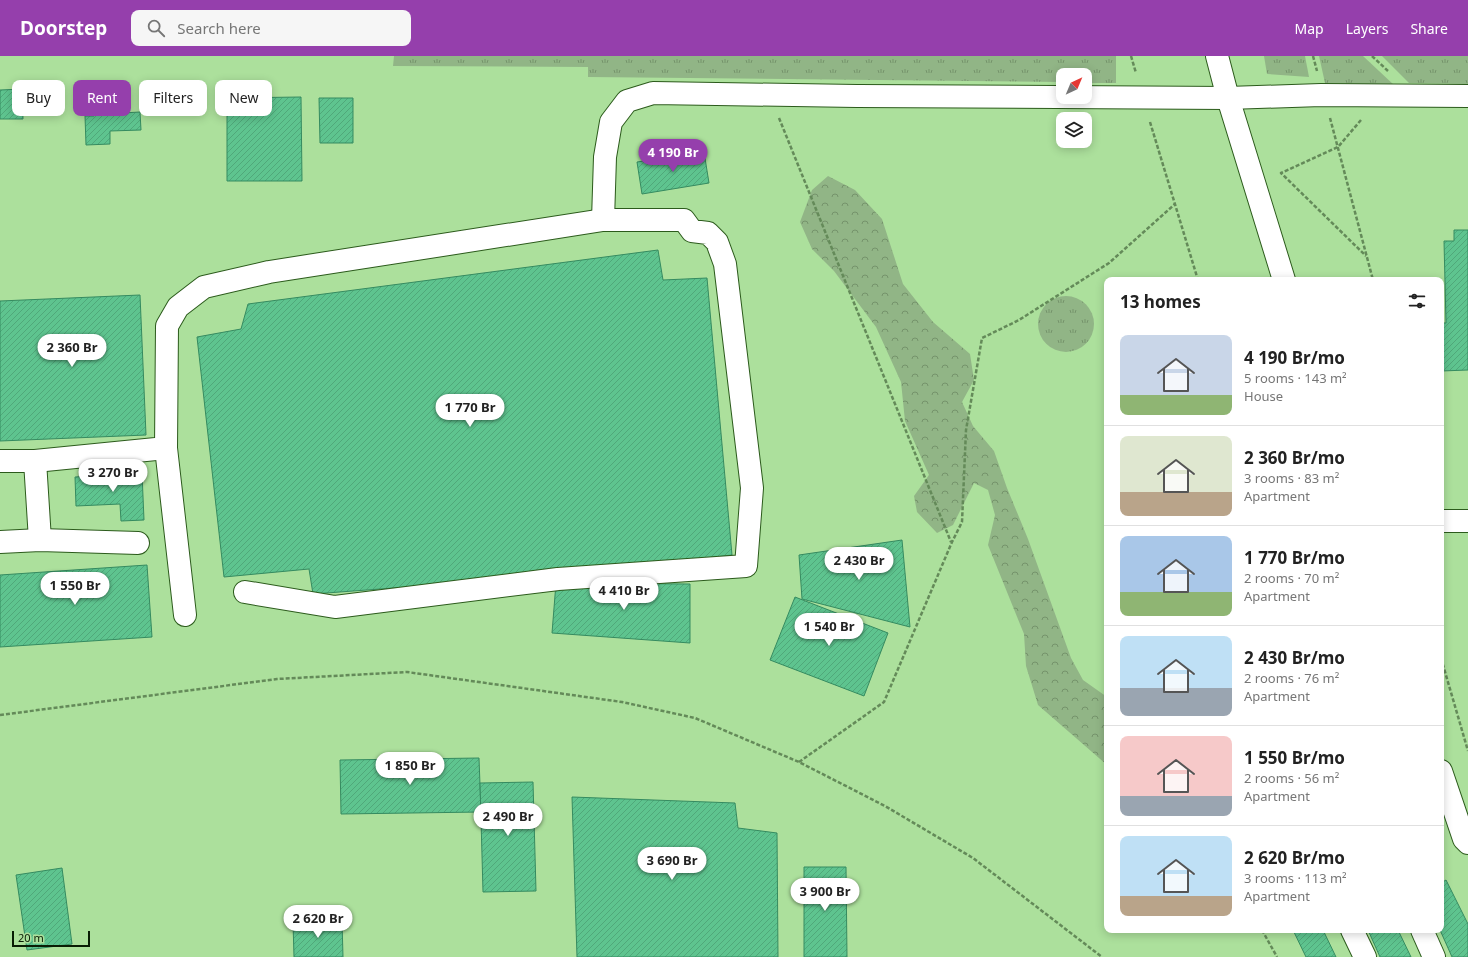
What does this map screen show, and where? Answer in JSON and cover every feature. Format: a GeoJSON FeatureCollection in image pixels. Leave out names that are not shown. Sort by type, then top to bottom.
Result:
{"type":"FeatureCollection","features":[{"type":"Feature","properties":{"kind":"street"},"geometry":{"type":"LineString","coordinates":[[1217,56],[1228,98],[1283,277]]}},
{"type":"Feature","properties":{"kind":"street"},"geometry":{"type":"LineString","coordinates":[[603,220],[605,157],[611,122],[627,101],[653,93],[1143,98],[1228,98],[1324,95],[1468,96]]}},
{"type":"Feature","properties":{"kind":"street"},"geometry":{"type":"LineString","coordinates":[[185,615],[166,448],[167,326],[178,308],[204,287],[269,272],[603,220],[684,220],[692,232],[708,233],[717,242],[725,264],[752,488],[746,566],[558,579],[335,607],[245,592]]}},
{"type":"Feature","properties":{"kind":"street"},"geometry":{"type":"LineString","coordinates":[[0,461],[35,461],[166,448]]}},
{"type":"Feature","properties":{"kind":"street"},"geometry":{"type":"LineString","coordinates":[[35,461],[40,540]]}},
{"type":"Feature","properties":{"kind":"street"},"geometry":{"type":"LineString","coordinates":[[1444,521],[1468,521]]}},
{"type":"Feature","properties":{"kind":"street"},"geometry":{"type":"LineString","coordinates":[[0,542],[40,540],[138,542]]}},
{"type":"Feature","properties":{"kind":"street"},"geometry":{"type":"LineString","coordinates":[[1444,780],[1464,839],[1468,843]]}},
{"type":"Feature","properties":{"kind":"street"},"geometry":{"type":"LineString","coordinates":[[1353,933],[1365,957]]}},
{"type":"Feature","properties":{"kind":"street"},"geometry":{"type":"LineString","coordinates":[[1423,933],[1434,957]]}},
{"type":"Feature","properties":{"kind":"path"},"geometry":{"type":"LineString","coordinates":[[1131,56],[1197,277]]}},
{"type":"Feature","properties":{"kind":"path"},"geometry":{"type":"LineString","coordinates":[[1313,56],[1372,277]]}},
{"type":"Feature","properties":{"kind":"path"},"geometry":{"type":"LineString","coordinates":[[1372,56],[1414,96]]}},
{"type":"Feature","properties":{"kind":"path"},"geometry":{"type":"LineString","coordinates":[[770,95],[952,542]]}},
{"type":"Feature","properties":{"kind":"path"},"geometry":{"type":"LineString","coordinates":[[1363,118],[1338,147],[1280,173],[1366,256]]}},
{"type":"Feature","properties":{"kind":"path"},"geometry":{"type":"LineString","coordinates":[[799,762],[884,702],[952,542],[962,522],[966,430],[982,338],[1019,320],[1109,263],[1175,204]]}},
{"type":"Feature","properties":{"kind":"path"},"geometry":{"type":"LineString","coordinates":[[1444,668],[1468,751]]}},
{"type":"Feature","properties":{"kind":"path"},"geometry":{"type":"LineString","coordinates":[[0,715],[277,679],[407,672],[622,702],[695,718],[799,762],[885,806],[974,858],[1102,957]]}},
{"type":"Feature","properties":{"kind":"path"},"geometry":{"type":"LineString","coordinates":[[1264,933],[1277,957]]}},
{"type":"Feature","properties":{"kind":"green space"},"geometry":{"type":"Polygon","coordinates":[[[394,56],[1116,56],[1116,83],[1092,83],[1092,68],[1056,68],[1056,82],[588,77],[588,67],[393,66],[394,56]]]}},
{"type":"Feature","properties":{"kind":"green space"},"geometry":{"type":"Polygon","coordinates":[[[1264,56],[1305,56],[1309,77],[1267,74],[1264,56]]]}},
{"type":"Feature","properties":{"kind":"green space"},"geometry":{"type":"Polygon","coordinates":[[[1319,56],[1363,56],[1394,85],[1325,83],[1319,56]]]}},
{"type":"Feature","properties":{"kind":"green space"},"geometry":{"type":"Polygon","coordinates":[[[1382,56],[1468,56],[1468,84],[1409,83],[1382,56]]]}},
{"type":"Feature","properties":{"kind":"green space"},"geometry":{"type":"Polygon","coordinates":[[[828,176],[855,190],[882,219],[903,284],[933,322],[970,354],[974,380],[962,402],[973,426],[994,451],[1071,658],[1083,680],[1104,695],[1104,762],[1038,705],[1026,666],[1024,634],[988,545],[995,515],[988,490],[974,483],[953,525],[937,533],[917,512],[914,496],[929,475],[905,421],[901,382],[876,327],[834,271],[812,249],[800,222],[812,190],[828,176]]]}},
{"type":"Feature","properties":{"kind":"green space"},"geometry":{"type":"Polygon","coordinates":[[[1060,296],[1072,296],[1082,300],[1090,308],[1094,318],[1094,330],[1090,340],[1082,348],[1072,352],[1060,352],[1050,348],[1042,340],[1038,330],[1038,318],[1042,308],[1050,300],[1060,296]]]}},
{"type":"Feature","properties":{"kind":"building"},"geometry":{"type":"Polygon","coordinates":[[[12,89],[12,116],[23,116],[23,119],[0,119],[0,90],[12,89]]]}},
{"type":"Feature","properties":{"kind":"building"},"geometry":{"type":"Polygon","coordinates":[[[272,97],[301,97],[302,181],[227,181],[227,116],[272,116],[272,97]]]}},
{"type":"Feature","properties":{"kind":"building"},"geometry":{"type":"Polygon","coordinates":[[[319,98],[353,98],[353,143],[320,143],[319,98]]]}},
{"type":"Feature","properties":{"kind":"building"},"geometry":{"type":"Polygon","coordinates":[[[131,112],[139,112],[141,130],[110,131],[110,144],[86,145],[85,116],[131,116],[131,112]]]}},
{"type":"Feature","properties":{"kind":"building"},"geometry":{"type":"Polygon","coordinates":[[[704,152],[709,183],[642,194],[637,162],[704,152]]]}},
{"type":"Feature","properties":{"kind":"building"},"geometry":{"type":"Polygon","coordinates":[[[1454,230],[1468,230],[1468,370],[1444,371],[1444,323],[1446,323],[1444,241],[1454,241],[1454,230]]]}},
{"type":"Feature","properties":{"kind":"building"},"geometry":{"type":"Polygon","coordinates":[[[658,250],[663,280],[707,278],[732,555],[541,577],[313,594],[309,569],[224,577],[197,337],[241,329],[248,304],[658,250]]]}},
{"type":"Feature","properties":{"kind":"building"},"geometry":{"type":"Polygon","coordinates":[[[140,295],[146,435],[0,441],[0,301],[140,295]]]}},
{"type":"Feature","properties":{"kind":"building"},"geometry":{"type":"Polygon","coordinates":[[[142,473],[144,520],[121,521],[120,504],[76,506],[75,477],[142,473]]]}},
{"type":"Feature","properties":{"kind":"building"},"geometry":{"type":"Polygon","coordinates":[[[902,540],[910,627],[802,599],[799,555],[902,540]]]}},
{"type":"Feature","properties":{"kind":"building"},"geometry":{"type":"Polygon","coordinates":[[[147,565],[152,637],[0,647],[0,575],[147,565]]]}},
{"type":"Feature","properties":{"kind":"building"},"geometry":{"type":"Polygon","coordinates":[[[556,583],[690,584],[690,643],[552,633],[556,583]]]}},
{"type":"Feature","properties":{"kind":"building"},"geometry":{"type":"Polygon","coordinates":[[[795,597],[888,633],[864,696],[770,660],[795,597]]]}},
{"type":"Feature","properties":{"kind":"building"},"geometry":{"type":"Polygon","coordinates":[[[479,758],[481,812],[341,814],[340,760],[479,758]]]}},
{"type":"Feature","properties":{"kind":"building"},"geometry":{"type":"Polygon","coordinates":[[[533,782],[536,891],[483,892],[480,783],[533,782]]]}},
{"type":"Feature","properties":{"kind":"building"},"geometry":{"type":"Polygon","coordinates":[[[572,797],[735,803],[738,828],[777,833],[778,957],[577,957],[572,797]]]}},
{"type":"Feature","properties":{"kind":"building"},"geometry":{"type":"Polygon","coordinates":[[[804,867],[846,867],[847,957],[804,957],[804,867]]]}},
{"type":"Feature","properties":{"kind":"building"},"geometry":{"type":"Polygon","coordinates":[[[62,868],[72,944],[27,950],[16,875],[62,868]]]}},
{"type":"Feature","properties":{"kind":"building"},"geometry":{"type":"Polygon","coordinates":[[[1446,880],[1468,924],[1468,957],[1452,957],[1441,933],[1444,933],[1444,881],[1446,880]]]}},
{"type":"Feature","properties":{"kind":"building"},"geometry":{"type":"Polygon","coordinates":[[[342,921],[343,957],[294,957],[293,922],[342,921]]]}},
{"type":"Feature","properties":{"kind":"building"},"geometry":{"type":"Polygon","coordinates":[[[1294,933],[1324,933],[1336,957],[1306,957],[1294,933]]]}},
{"type":"Feature","properties":{"kind":"building"},"geometry":{"type":"Polygon","coordinates":[[[1369,933],[1399,933],[1411,957],[1380,957],[1369,933]]]}}]}
